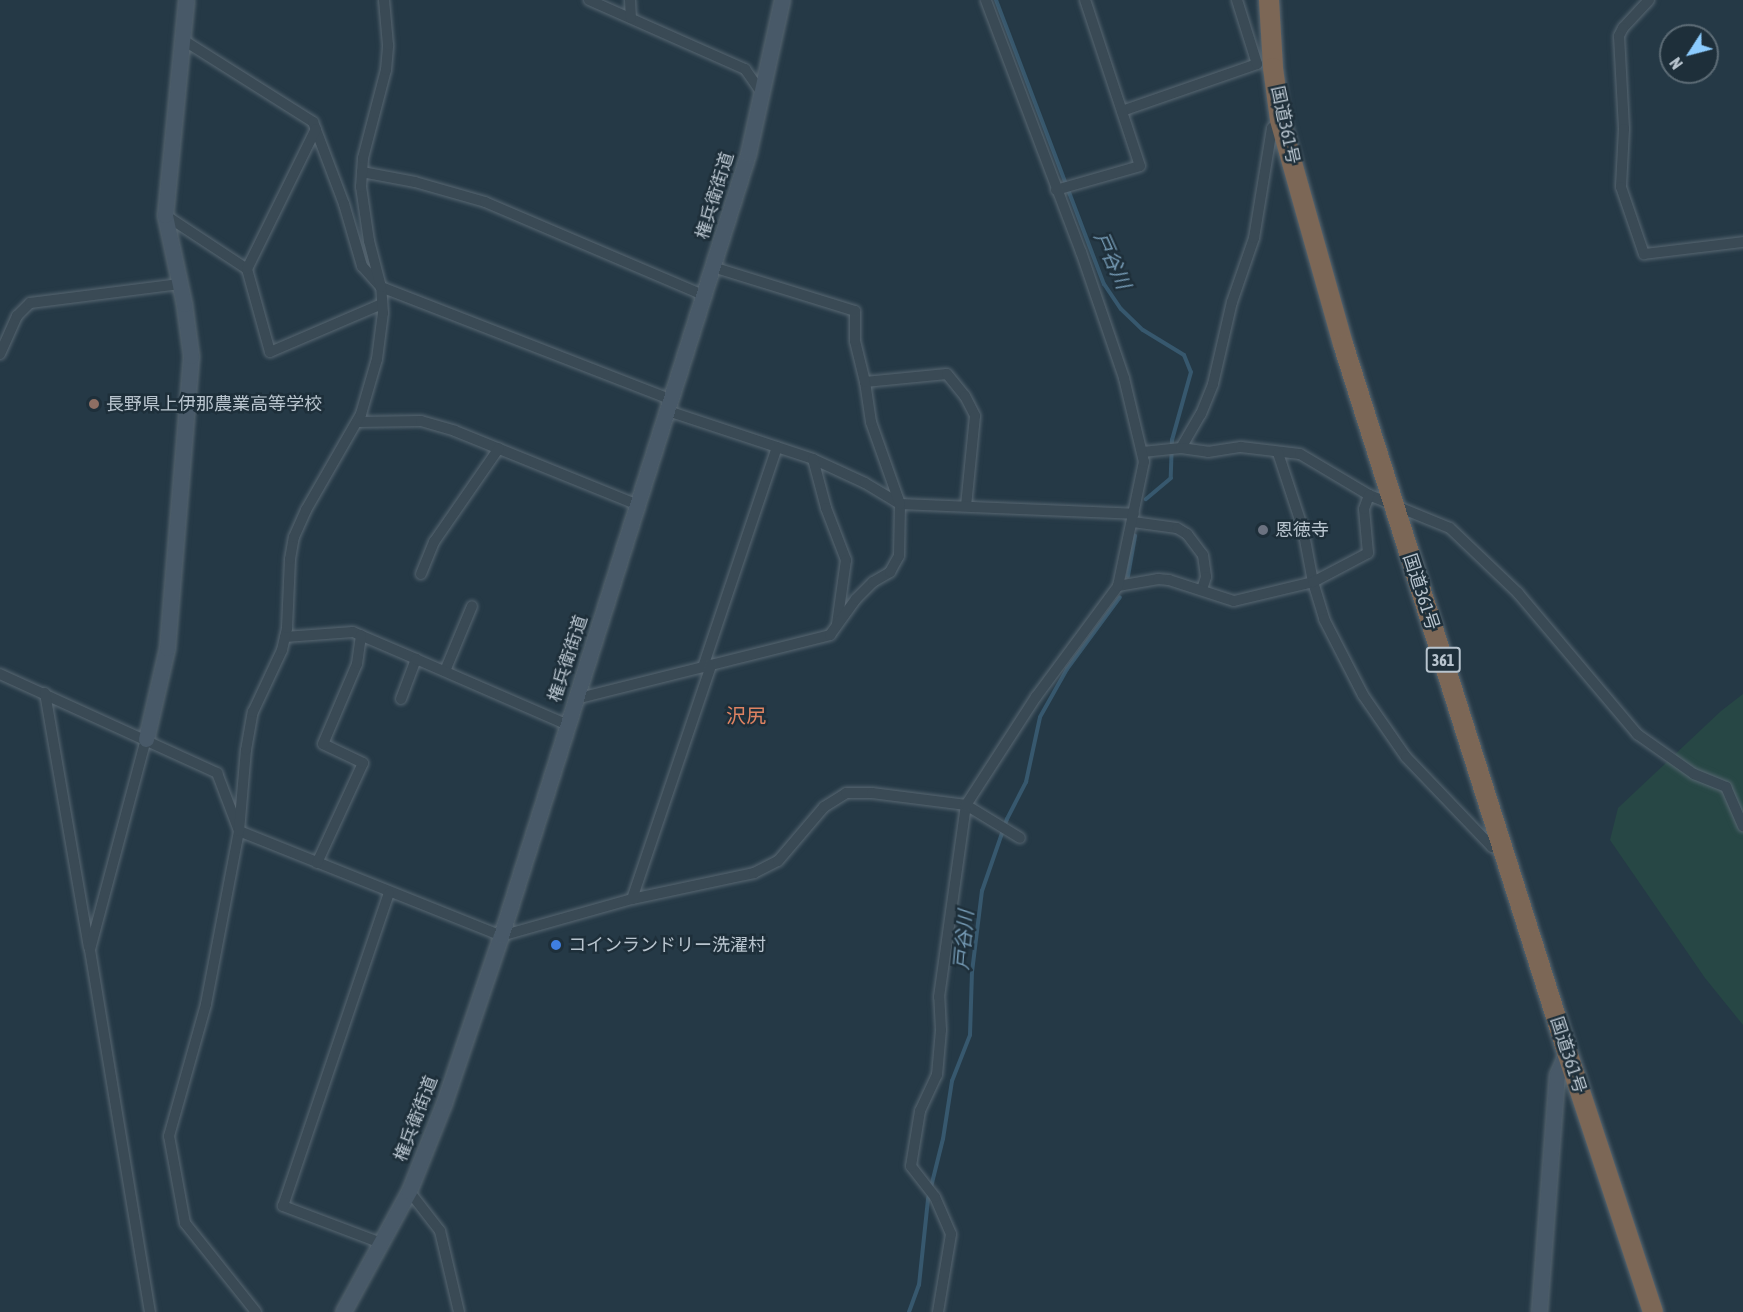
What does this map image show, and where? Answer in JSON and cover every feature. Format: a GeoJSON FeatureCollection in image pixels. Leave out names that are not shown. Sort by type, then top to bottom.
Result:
{"type":"FeatureCollection","features":[{"type":"Feature","properties":{"kind":"highway","name":"国道361号"},"geometry":{"type":"LineString","coordinates":[[1269,0],[1265,66],[1343,344],[1567,1052],[1653,1312]]}},
{"type":"Feature","properties":{"kind":"street"},"geometry":{"type":"LineString","coordinates":[[90,951],[147,739],[167,648],[191,356],[180,284],[165,215],[186,0]]}},
{"type":"Feature","properties":{"kind":"street"},"geometry":{"type":"LineString","coordinates":[[256,1312],[185,1223],[170,1136],[206,1004],[239,831],[246,750],[253,712],[285,637],[290,559],[294,537],[306,510],[357,422],[377,359],[382,304],[381,287],[369,241],[361,186],[363,158],[386,70],[388,45],[384,0]]}},
{"type":"Feature","properties":{"kind":"street"},"geometry":{"type":"LineString","coordinates":[[590,0],[745,69],[761,93]]}},
{"type":"Feature","properties":{"kind":"street"},"geometry":{"type":"LineString","coordinates":[[630,0],[631,18]]}},
{"type":"Feature","properties":{"kind":"street","name":"権兵衛街道"},"geometry":{"type":"LineString","coordinates":[[343,1312],[409,1191],[444,1103],[501,936],[748,154],[782,0]]}},
{"type":"Feature","properties":{"kind":"street"},"geometry":{"type":"LineString","coordinates":[[938,1312],[951,1234],[935,1197],[911,1166],[920,1111],[937,1075],[941,1030],[939,997],[966,805],[1036,697],[1118,586],[1134,518],[1143,452],[1121,368],[1062,188],[986,0]]}},
{"type":"Feature","properties":{"kind":"street"},"geometry":{"type":"LineString","coordinates":[[1062,188],[1140,166],[1086,0]]}},
{"type":"Feature","properties":{"kind":"street"},"geometry":{"type":"LineString","coordinates":[[1122,111],[1265,66],[1237,0]]}},
{"type":"Feature","properties":{"kind":"street"},"geometry":{"type":"LineString","coordinates":[[1649,0],[1623,28],[1619,36],[1624,129],[1620,187],[1644,255],[1743,242]]}},
{"type":"Feature","properties":{"kind":"street"},"geometry":{"type":"LineString","coordinates":[[183,40],[313,122],[344,204],[362,266],[381,287],[670,405],[813,459],[865,483],[900,504],[966,506],[1134,518],[1177,528],[1187,534],[1203,555],[1206,577],[1202,589]]}},
{"type":"Feature","properties":{"kind":"street"},"geometry":{"type":"LineString","coordinates":[[1180,448],[1202,414],[1213,384],[1232,302],[1254,238],[1272,129],[1280,120]]}},
{"type":"Feature","properties":{"kind":"street"},"geometry":{"type":"LineString","coordinates":[[316,129],[247,268],[270,352],[382,304]]}},
{"type":"Feature","properties":{"kind":"street"},"geometry":{"type":"LineString","coordinates":[[362,172],[415,182],[485,202],[705,296]]}},
{"type":"Feature","properties":{"kind":"street"},"geometry":{"type":"LineString","coordinates":[[165,215],[247,268]]}},
{"type":"Feature","properties":{"kind":"street"},"geometry":{"type":"LineString","coordinates":[[576,699],[831,635],[856,599],[873,582],[890,572],[899,556],[900,504],[871,422],[866,382],[855,341],[855,311],[713,267]]}},
{"type":"Feature","properties":{"kind":"street"},"geometry":{"type":"LineString","coordinates":[[0,354],[17,316],[30,303],[180,284]]}},
{"type":"Feature","properties":{"kind":"street"},"geometry":{"type":"LineString","coordinates":[[866,382],[947,374],[965,396],[975,416],[966,506]]}},
{"type":"Feature","properties":{"kind":"street"},"geometry":{"type":"LineString","coordinates":[[357,422],[421,421],[455,431],[638,505]]}},
{"type":"Feature","properties":{"kind":"street"},"geometry":{"type":"LineString","coordinates":[[632,899],[777,447]]}},
{"type":"Feature","properties":{"kind":"street"},"geometry":{"type":"LineString","coordinates":[[1143,452],[1180,448],[1208,452],[1240,447],[1299,454],[1369,495],[1450,528],[1518,593],[1637,734],[1694,774],[1726,787],[1743,826]]}},
{"type":"Feature","properties":{"kind":"street"},"geometry":{"type":"LineString","coordinates":[[421,574],[434,542],[499,448]]}},
{"type":"Feature","properties":{"kind":"street"},"geometry":{"type":"LineString","coordinates":[[1278,453],[1303,529],[1313,582],[1324,619],[1339,651],[1364,695],[1406,757],[1491,848],[1503,850]]}},
{"type":"Feature","properties":{"kind":"street"},"geometry":{"type":"LineString","coordinates":[[813,459],[826,508],[846,560],[837,627]]}},
{"type":"Feature","properties":{"kind":"street"},"geometry":{"type":"LineString","coordinates":[[1118,586],[1158,579],[1202,589],[1234,601],[1313,582],[1368,553],[1364,508],[1369,495]]}},
{"type":"Feature","properties":{"kind":"street"},"geometry":{"type":"LineString","coordinates":[[445,671],[472,606]]}},
{"type":"Feature","properties":{"kind":"street"},"geometry":{"type":"LineString","coordinates":[[285,637],[353,632],[568,725]]}},
{"type":"Feature","properties":{"kind":"street"},"geometry":{"type":"LineString","coordinates":[[317,863],[363,763],[323,744],[357,664],[361,635]]}},
{"type":"Feature","properties":{"kind":"street"},"geometry":{"type":"LineString","coordinates":[[401,699],[416,659]]}},
{"type":"Feature","properties":{"kind":"street"},"geometry":{"type":"LineString","coordinates":[[0,674],[147,739],[217,773],[239,831],[501,936],[632,899],[754,873],[778,861],[824,807],[846,793],[872,793],[966,805],[996,821],[1020,838]]}},
{"type":"Feature","properties":{"kind":"street"},"geometry":{"type":"LineString","coordinates":[[45,693],[150,1312]]}},
{"type":"Feature","properties":{"kind":"street"},"geometry":{"type":"LineString","coordinates":[[381,1243],[283,1206],[389,893]]}},
{"type":"Feature","properties":{"kind":"street"},"geometry":{"type":"LineString","coordinates":[[1539,1312],[1557,1075],[1567,1052]]}},
{"type":"Feature","properties":{"kind":"street"},"geometry":{"type":"LineString","coordinates":[[409,1191],[440,1231],[459,1312]]}},
{"type":"Feature","properties":{"kind":"green space"},"geometry":{"type":"Polygon","coordinates":[[[1743,694],[1743,1025],[1705,978],[1610,840],[1618,808],[1721,711],[1743,694]]]}},
{"type":"Feature","properties":{"kind":"waterway","name":"戸谷川"},"geometry":{"type":"LineString","coordinates":[[996,0],[1104,284],[1121,309],[1143,330],[1184,355],[1191,372],[1172,440],[1171,478],[1146,499]]}},
{"type":"Feature","properties":{"kind":"waterway","name":"戸谷川"},"geometry":{"type":"LineString","coordinates":[[1128,576],[1135,536]]}},
{"type":"Feature","properties":{"kind":"waterway","name":"戸谷川"},"geometry":{"type":"LineString","coordinates":[[909,1312],[919,1285],[928,1199],[943,1139],[952,1081],[970,1035],[972,972],[982,891],[1007,819],[1026,782],[1040,717],[1067,669],[1120,597]]}},
{"type":"Feature","properties":{"kind":"place","name":"長野県上伊那農業高等学校"},"geometry":{"type":"Point","coordinates":[94,404]}},
{"type":"Feature","properties":{"kind":"place","name":"恩徳寺"},"geometry":{"type":"Point","coordinates":[1263,530]}},
{"type":"Feature","properties":{"kind":"place","name":"コインランドリー洗濯村"},"geometry":{"type":"Point","coordinates":[556,945]}},
{"type":"Feature","properties":{"kind":"district","name":"沢尻"},"geometry":{"type":"Point","coordinates":[746,715]}}]}
